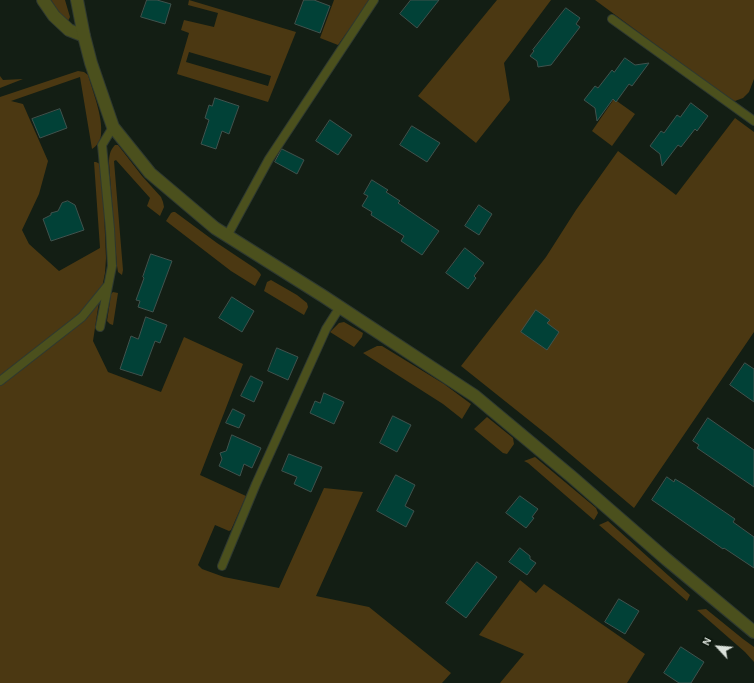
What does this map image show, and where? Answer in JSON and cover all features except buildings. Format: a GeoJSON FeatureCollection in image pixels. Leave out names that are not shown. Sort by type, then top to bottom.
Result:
{"type":"FeatureCollection","features":[{"type":"Feature","properties":{"kind":"street"},"geometry":{"type":"LineString","coordinates":[[43,0],[54,16],[69,30],[84,36]]}},
{"type":"Feature","properties":{"kind":"street"},"geometry":{"type":"LineString","coordinates":[[77,0],[91,63],[113,127],[150,173],[215,228],[340,307],[475,396],[754,632]]}},
{"type":"Feature","properties":{"kind":"lane"},"geometry":{"type":"LineString","coordinates":[[227,236],[269,160],[374,0]]}},
{"type":"Feature","properties":{"kind":"lane"},"geometry":{"type":"LineString","coordinates":[[612,19],[754,122]]}},
{"type":"Feature","properties":{"kind":"lane"},"geometry":{"type":"LineString","coordinates":[[100,327],[112,266],[111,236],[102,145],[113,127]]}},
{"type":"Feature","properties":{"kind":"lane"},"geometry":{"type":"LineString","coordinates":[[0,381],[82,316],[108,285]]}},
{"type":"Feature","properties":{"kind":"lane"},"geometry":{"type":"LineString","coordinates":[[222,566],[256,484],[326,329],[340,307]]}},
{"type":"Feature","properties":{"kind":"shaded area"},"geometry":{"type":"Polygon","coordinates":[[[51,0],[65,0],[70,17],[68,21],[64,20],[51,0]]]}},
{"type":"Feature","properties":{"kind":"shaded area"},"geometry":{"type":"Polygon","coordinates":[[[189,0],[296,32],[268,102],[177,74],[189,33],[181,30],[184,20],[214,27],[218,13],[188,5],[189,0]],[[189,52],[186,62],[268,86],[271,76],[189,52]]]}},
{"type":"Feature","properties":{"kind":"shaded area"},"geometry":{"type":"Polygon","coordinates":[[[334,0],[370,0],[338,45],[320,38],[334,0]]]}},
{"type":"Feature","properties":{"kind":"shaded area"},"geometry":{"type":"Polygon","coordinates":[[[497,0],[551,0],[504,63],[510,100],[476,143],[418,96],[497,0]]]}},
{"type":"Feature","properties":{"kind":"shaded area"},"geometry":{"type":"Polygon","coordinates":[[[595,0],[754,0],[754,79],[749,92],[743,98],[735,101],[728,98],[595,0]]]}},
{"type":"Feature","properties":{"kind":"shaded area"},"geometry":{"type":"Polygon","coordinates":[[[78,71],[84,72],[88,75],[101,120],[101,136],[97,145],[92,149],[80,77],[11,101],[23,104],[48,161],[39,194],[22,230],[29,244],[59,271],[100,248],[94,162],[100,164],[106,258],[105,273],[93,341],[108,372],[161,392],[184,337],[243,364],[200,475],[246,496],[231,530],[229,531],[215,525],[198,565],[202,569],[224,577],[279,588],[324,488],[363,492],[316,596],[369,607],[451,673],[442,683],[0,683],[0,97],[78,71]]]}},
{"type":"Feature","properties":{"kind":"shaded area"},"geometry":{"type":"Polygon","coordinates":[[[0,76],[3,80],[23,79],[0,88],[0,76]]]}},
{"type":"Feature","properties":{"kind":"shaded area"},"geometry":{"type":"Polygon","coordinates":[[[614,99],[635,114],[612,146],[592,131],[614,99]]]}},
{"type":"Feature","properties":{"kind":"shaded area"},"geometry":{"type":"Polygon","coordinates":[[[735,118],[754,132],[754,332],[634,508],[550,437],[461,366],[546,257],[576,210],[618,151],[676,195],[735,118]]]}},
{"type":"Feature","properties":{"kind":"shaded area"},"geometry":{"type":"Polygon","coordinates":[[[115,145],[118,145],[142,176],[161,197],[164,207],[160,216],[147,206],[150,198],[116,160],[114,161],[123,270],[122,275],[118,272],[117,266],[109,163],[110,153],[115,145]]]}},
{"type":"Feature","properties":{"kind":"shaded area"},"geometry":{"type":"Polygon","coordinates":[[[173,212],[256,269],[261,275],[255,286],[231,271],[166,221],[173,212]]]}},
{"type":"Feature","properties":{"kind":"shaded area"},"geometry":{"type":"Polygon","coordinates":[[[271,280],[297,295],[307,303],[308,307],[304,315],[264,291],[267,282],[271,280]]]}},
{"type":"Feature","properties":{"kind":"shaded area"},"geometry":{"type":"Polygon","coordinates":[[[113,292],[118,293],[113,325],[107,321],[111,294],[113,292]]]}},
{"type":"Feature","properties":{"kind":"shaded area"},"geometry":{"type":"Polygon","coordinates":[[[344,322],[363,333],[362,337],[354,347],[330,332],[339,323],[344,322]]]}},
{"type":"Feature","properties":{"kind":"shaded area"},"geometry":{"type":"Polygon","coordinates":[[[377,346],[382,346],[444,384],[471,404],[462,419],[443,404],[363,353],[377,346]]]}},
{"type":"Feature","properties":{"kind":"shaded area"},"geometry":{"type":"Polygon","coordinates":[[[487,417],[513,438],[514,444],[507,454],[503,453],[474,429],[487,417]]]}},
{"type":"Feature","properties":{"kind":"shaded area"},"geometry":{"type":"Polygon","coordinates":[[[535,457],[596,508],[598,513],[594,520],[524,461],[535,457]]]}},
{"type":"Feature","properties":{"kind":"shaded area"},"geometry":{"type":"Polygon","coordinates":[[[608,521],[690,595],[687,601],[599,525],[608,521]]]}},
{"type":"Feature","properties":{"kind":"shaded area"},"geometry":{"type":"Polygon","coordinates":[[[520,580],[536,593],[544,584],[645,654],[627,683],[500,683],[524,654],[479,635],[520,580]]]}},
{"type":"Feature","properties":{"kind":"shaded area"},"geometry":{"type":"Polygon","coordinates":[[[706,609],[754,647],[754,662],[745,652],[697,610],[706,609]]]}}]}
